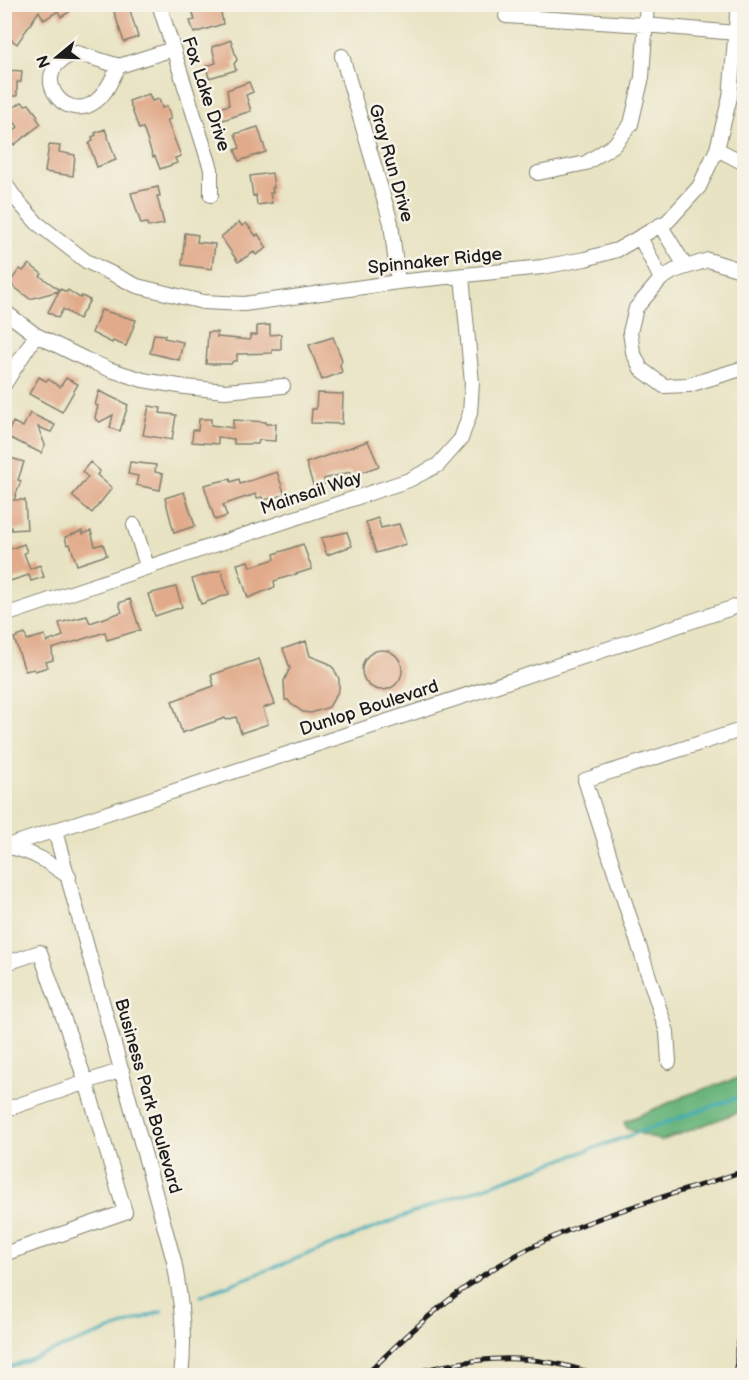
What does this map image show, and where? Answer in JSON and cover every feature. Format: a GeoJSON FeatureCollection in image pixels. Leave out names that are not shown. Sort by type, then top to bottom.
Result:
{"type":"FeatureCollection","features":[{"type":"Feature","properties":{"kind":"street","name":"Fox Lake Drive"},"geometry":{"type":"LineString","coordinates":[[159,4],[212,169],[211,195]]}},
{"type":"Feature","properties":{"kind":"street"},"geometry":{"type":"LineString","coordinates":[[538,173],[586,163],[614,145],[631,124],[642,77],[647,4]]}},
{"type":"Feature","properties":{"kind":"street","name":"Spinnaker Ridge"},"geometry":{"type":"LineString","coordinates":[[4,182],[37,222],[86,261],[137,286],[203,302],[244,304],[398,282],[542,267],[585,259],[617,250],[668,221],[699,187],[717,150],[730,97],[738,4]]}},
{"type":"Feature","properties":{"kind":"street"},"geometry":{"type":"LineString","coordinates":[[506,16],[736,33]]}},
{"type":"Feature","properties":{"kind":"street"},"geometry":{"type":"LineString","coordinates":[[119,66],[104,92],[88,106],[70,107],[61,102],[52,88],[53,70],[64,57],[77,53],[119,66],[173,49]]}},
{"type":"Feature","properties":{"kind":"street","name":"Gray Run Drive"},"geometry":{"type":"LineString","coordinates":[[342,56],[391,223],[398,282]]}},
{"type":"Feature","properties":{"kind":"street"},"geometry":{"type":"LineString","coordinates":[[717,150],[744,164]]}},
{"type":"Feature","properties":{"kind":"street"},"geometry":{"type":"LineString","coordinates":[[660,225],[686,267]]}},
{"type":"Feature","properties":{"kind":"street"},"geometry":{"type":"LineString","coordinates":[[640,237],[661,279]]}},
{"type":"Feature","properties":{"kind":"street"},"geometry":{"type":"LineString","coordinates":[[744,271],[708,260],[661,279],[636,308],[630,332],[633,352],[641,369],[664,386],[689,385],[744,368]]}},
{"type":"Feature","properties":{"kind":"street","name":"Mainsail Way"},"geometry":{"type":"LineString","coordinates":[[4,613],[11,613],[409,480],[438,465],[461,439],[470,413],[472,383],[462,276]]}},
{"type":"Feature","properties":{"kind":"street"},"geometry":{"type":"LineString","coordinates":[[4,311],[36,335],[111,370],[160,384],[225,391],[283,386]]}},
{"type":"Feature","properties":{"kind":"street"},"geometry":{"type":"LineString","coordinates":[[4,385],[36,335]]}},
{"type":"Feature","properties":{"kind":"street"},"geometry":{"type":"LineString","coordinates":[[134,525],[147,567]]}},
{"type":"Feature","properties":{"kind":"street","name":"Dunlop Boulevard"},"geometry":{"type":"LineString","coordinates":[[5,847],[744,604]]}},
{"type":"Feature","properties":{"kind":"street"},"geometry":{"type":"LineString","coordinates":[[669,1062],[667,1032],[585,780],[742,730],[744,745]]}},
{"type":"Feature","properties":{"kind":"street","name":"Business Park Boulevard"},"geometry":{"type":"LineString","coordinates":[[55,831],[174,1261],[182,1314],[184,1353],[181,1376]]}},
{"type":"Feature","properties":{"kind":"street"},"geometry":{"type":"LineString","coordinates":[[5,847],[29,851],[69,877]]}},
{"type":"Feature","properties":{"kind":"street"},"geometry":{"type":"LineString","coordinates":[[4,964],[40,952],[86,1082],[125,1212],[4,1254]]}},
{"type":"Feature","properties":{"kind":"street"},"geometry":{"type":"LineString","coordinates":[[4,1110],[122,1070]]}},
{"type":"Feature","properties":{"kind":"shaded area"},"geometry":{"type":"Polygon","coordinates":[[[474,1369],[517,1370],[565,1375],[441,1375],[474,1369]]]}},
{"type":"Feature","properties":{"kind":"green space"},"geometry":{"type":"Polygon","coordinates":[[[744,1076],[744,1110],[661,1141],[627,1129],[624,1122],[692,1093],[744,1076]]]}},
{"type":"Feature","properties":{"kind":"building"},"geometry":{"type":"Polygon","coordinates":[[[4,4],[69,4],[71,11],[61,17],[58,11],[44,20],[39,11],[17,44],[4,34],[4,17],[9,11],[4,4]]]}},
{"type":"Feature","properties":{"kind":"building"},"geometry":{"type":"Polygon","coordinates":[[[190,4],[238,5],[221,12],[223,24],[194,33],[190,21],[195,20],[190,4]]]}},
{"type":"Feature","properties":{"kind":"building"},"geometry":{"type":"Polygon","coordinates":[[[129,7],[138,37],[124,42],[114,12],[129,7]]]}},
{"type":"Feature","properties":{"kind":"building"},"geometry":{"type":"Polygon","coordinates":[[[231,40],[237,60],[234,64],[236,70],[209,78],[206,66],[216,63],[212,47],[231,40]]]}},
{"type":"Feature","properties":{"kind":"building"},"geometry":{"type":"Polygon","coordinates":[[[4,70],[22,71],[21,82],[17,82],[17,96],[4,96],[4,70]]]}},
{"type":"Feature","properties":{"kind":"building"},"geometry":{"type":"Polygon","coordinates":[[[249,82],[253,92],[246,95],[251,111],[223,120],[219,108],[229,105],[227,90],[249,82]]]}},
{"type":"Feature","properties":{"kind":"building"},"geometry":{"type":"Polygon","coordinates":[[[149,94],[152,101],[159,99],[162,108],[167,106],[171,119],[167,120],[181,156],[175,158],[177,163],[160,169],[155,156],[153,157],[143,128],[139,129],[129,101],[149,94]]]}},
{"type":"Feature","properties":{"kind":"building"},"geometry":{"type":"Polygon","coordinates":[[[22,102],[25,105],[29,104],[41,124],[14,145],[7,135],[18,127],[7,112],[22,102]]]}},
{"type":"Feature","properties":{"kind":"building"},"geometry":{"type":"Polygon","coordinates":[[[258,127],[266,152],[239,161],[235,150],[240,148],[235,134],[258,127]]]}},
{"type":"Feature","properties":{"kind":"building"},"geometry":{"type":"Polygon","coordinates":[[[105,129],[116,160],[97,167],[89,144],[93,140],[92,137],[96,135],[95,133],[105,129]]]}},
{"type":"Feature","properties":{"kind":"building"},"geometry":{"type":"Polygon","coordinates":[[[49,145],[60,146],[59,152],[75,155],[73,176],[45,172],[49,145]]]}},
{"type":"Feature","properties":{"kind":"building"},"geometry":{"type":"Polygon","coordinates":[[[272,173],[274,188],[272,188],[273,193],[270,193],[272,203],[257,205],[250,176],[272,173]]]}},
{"type":"Feature","properties":{"kind":"building"},"geometry":{"type":"Polygon","coordinates":[[[158,187],[160,196],[157,196],[164,224],[148,227],[147,223],[141,224],[131,193],[158,187]]]}},
{"type":"Feature","properties":{"kind":"building"},"geometry":{"type":"Polygon","coordinates":[[[239,222],[242,226],[246,223],[256,236],[258,234],[267,248],[256,255],[254,252],[238,262],[221,237],[239,222]]]}},
{"type":"Feature","properties":{"kind":"building"},"geometry":{"type":"Polygon","coordinates":[[[185,233],[198,235],[197,242],[215,244],[212,269],[182,265],[185,233]]]}},
{"type":"Feature","properties":{"kind":"building"},"geometry":{"type":"Polygon","coordinates":[[[29,264],[42,274],[40,276],[60,290],[67,292],[68,290],[80,298],[82,296],[90,300],[79,319],[63,309],[58,318],[48,312],[59,291],[30,299],[9,283],[20,269],[23,271],[29,264]]]}},
{"type":"Feature","properties":{"kind":"building"},"geometry":{"type":"Polygon","coordinates":[[[101,310],[136,320],[126,346],[113,341],[112,343],[92,333],[101,310]]]}},
{"type":"Feature","properties":{"kind":"building"},"geometry":{"type":"Polygon","coordinates":[[[270,325],[270,335],[281,334],[281,350],[272,350],[272,353],[237,354],[237,361],[231,364],[206,364],[208,332],[217,332],[217,337],[250,340],[250,335],[257,335],[257,326],[270,325]]]}},
{"type":"Feature","properties":{"kind":"building"},"geometry":{"type":"Polygon","coordinates":[[[154,334],[165,335],[164,338],[183,342],[179,360],[150,353],[154,334]]]}},
{"type":"Feature","properties":{"kind":"building"},"geometry":{"type":"Polygon","coordinates":[[[333,337],[342,360],[340,365],[342,372],[322,380],[309,345],[333,337]]]}},
{"type":"Feature","properties":{"kind":"building"},"geometry":{"type":"Polygon","coordinates":[[[39,377],[46,381],[48,379],[60,387],[66,378],[78,384],[62,412],[29,394],[39,377]]]}},
{"type":"Feature","properties":{"kind":"building"},"geometry":{"type":"Polygon","coordinates":[[[99,391],[128,405],[120,431],[110,428],[113,415],[100,422],[96,420],[98,406],[95,405],[99,391]]]}},
{"type":"Feature","properties":{"kind":"building"},"geometry":{"type":"Polygon","coordinates":[[[317,393],[343,394],[342,424],[311,423],[312,409],[316,409],[317,393]]]}},
{"type":"Feature","properties":{"kind":"building"},"geometry":{"type":"Polygon","coordinates":[[[149,406],[161,408],[160,413],[176,415],[172,440],[143,435],[149,406]]]}},
{"type":"Feature","properties":{"kind":"building"},"geometry":{"type":"Polygon","coordinates":[[[30,413],[55,425],[51,432],[38,427],[45,445],[41,453],[6,436],[13,422],[23,427],[30,413]]]}},
{"type":"Feature","properties":{"kind":"building"},"geometry":{"type":"Polygon","coordinates":[[[199,419],[211,419],[211,425],[233,428],[233,420],[276,424],[275,441],[259,440],[258,444],[234,444],[234,439],[218,437],[218,444],[192,442],[193,430],[198,430],[199,419]]]}},
{"type":"Feature","properties":{"kind":"building"},"geometry":{"type":"Polygon","coordinates":[[[368,441],[379,466],[351,476],[350,472],[324,479],[325,484],[314,488],[306,463],[368,441]]]}},
{"type":"Feature","properties":{"kind":"building"},"geometry":{"type":"Polygon","coordinates":[[[4,456],[24,462],[18,480],[21,481],[14,500],[25,500],[27,529],[4,528],[4,456]]]}},
{"type":"Feature","properties":{"kind":"building"},"geometry":{"type":"Polygon","coordinates":[[[90,462],[100,471],[97,475],[112,488],[92,513],[72,496],[88,477],[82,472],[90,462]]]}},
{"type":"Feature","properties":{"kind":"building"},"geometry":{"type":"Polygon","coordinates":[[[130,462],[156,465],[155,472],[163,474],[160,490],[136,485],[138,476],[128,474],[130,462]]]}},
{"type":"Feature","properties":{"kind":"building"},"geometry":{"type":"Polygon","coordinates":[[[277,472],[285,495],[264,500],[262,497],[257,498],[256,494],[223,505],[227,516],[215,520],[204,485],[230,479],[231,482],[239,479],[240,484],[277,472]]]}},
{"type":"Feature","properties":{"kind":"building"},"geometry":{"type":"Polygon","coordinates":[[[184,492],[195,526],[174,533],[165,498],[184,492]]]}},
{"type":"Feature","properties":{"kind":"building"},"geometry":{"type":"Polygon","coordinates":[[[378,518],[381,528],[399,524],[406,544],[376,553],[366,522],[378,518]]]}},
{"type":"Feature","properties":{"kind":"building"},"geometry":{"type":"Polygon","coordinates":[[[82,531],[83,534],[91,531],[95,546],[103,544],[107,555],[77,565],[70,544],[67,545],[65,537],[82,531]]]}},
{"type":"Feature","properties":{"kind":"building"},"geometry":{"type":"Polygon","coordinates":[[[347,532],[352,546],[327,555],[321,538],[347,532]]]}},
{"type":"Feature","properties":{"kind":"building"},"geometry":{"type":"Polygon","coordinates":[[[24,544],[27,552],[24,553],[30,569],[40,565],[44,577],[31,581],[29,575],[10,581],[4,564],[4,551],[24,544]]]}},
{"type":"Feature","properties":{"kind":"building"},"geometry":{"type":"Polygon","coordinates":[[[303,544],[312,569],[274,581],[275,587],[248,598],[237,564],[248,561],[250,567],[275,559],[274,554],[303,544]]]}},
{"type":"Feature","properties":{"kind":"building"},"geometry":{"type":"Polygon","coordinates":[[[221,570],[229,594],[201,604],[192,579],[221,570]]]}},
{"type":"Feature","properties":{"kind":"building"},"geometry":{"type":"Polygon","coordinates":[[[176,587],[182,607],[155,616],[148,594],[176,587]]]}},
{"type":"Feature","properties":{"kind":"building"},"geometry":{"type":"Polygon","coordinates":[[[130,599],[140,630],[107,640],[105,632],[52,649],[53,660],[46,662],[48,667],[25,671],[14,638],[25,634],[27,640],[45,635],[47,642],[63,636],[59,623],[87,616],[90,623],[122,612],[119,603],[130,599]]]}},
{"type":"Feature","properties":{"kind":"building"},"geometry":{"type":"Polygon","coordinates":[[[306,641],[310,656],[328,663],[339,679],[339,690],[329,707],[311,713],[303,712],[285,700],[284,681],[290,668],[283,649],[306,641]]]}},
{"type":"Feature","properties":{"kind":"building"},"geometry":{"type":"Polygon","coordinates":[[[382,650],[396,656],[402,670],[396,684],[382,690],[368,684],[362,670],[368,656],[382,650]]]}},
{"type":"Feature","properties":{"kind":"building"},"geometry":{"type":"Polygon","coordinates":[[[259,659],[275,704],[263,708],[268,724],[241,733],[236,717],[226,720],[225,718],[182,733],[172,701],[214,686],[211,675],[259,659]]]}},
{"type":"Feature","properties":{"kind":"waterway"},"geometry":{"type":"LineString","coordinates":[[201,1296],[428,1207],[744,1095]]}},
{"type":"Feature","properties":{"kind":"waterway"},"geometry":{"type":"LineString","coordinates":[[4,1369],[162,1311]]}},
{"type":"Feature","properties":{"kind":"railway"},"geometry":{"type":"LineString","coordinates":[[365,1376],[442,1305],[484,1274],[530,1248],[582,1225],[744,1171]]}},
{"type":"Feature","properties":{"kind":"railway"},"geometry":{"type":"LineString","coordinates":[[737,1376],[737,1349],[744,1322]]}},
{"type":"Feature","properties":{"kind":"railway"},"geometry":{"type":"LineString","coordinates":[[402,1376],[458,1363],[496,1359],[553,1363],[602,1376]]}}]}
